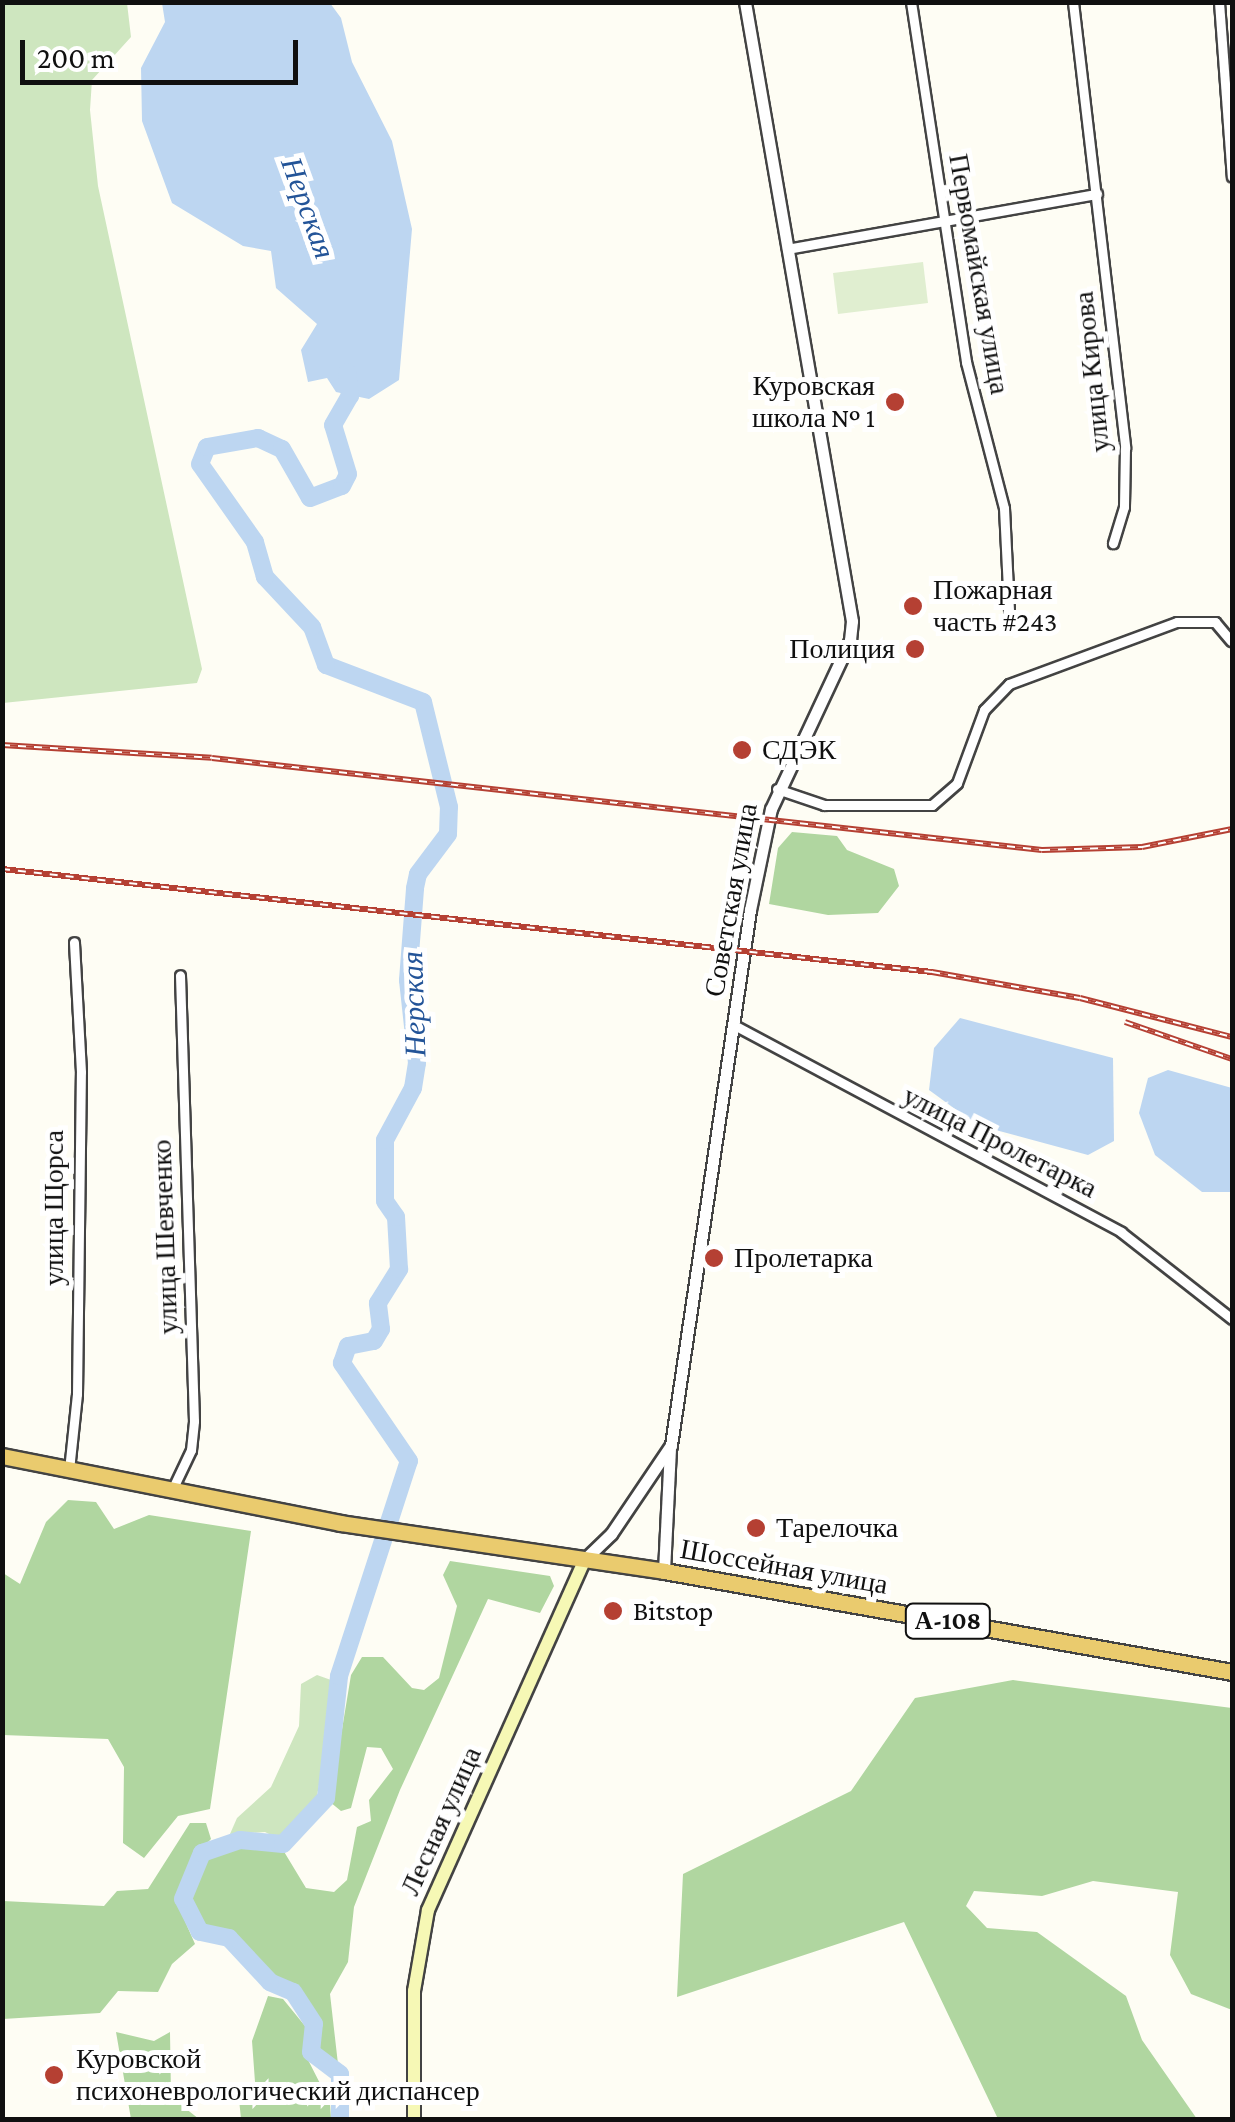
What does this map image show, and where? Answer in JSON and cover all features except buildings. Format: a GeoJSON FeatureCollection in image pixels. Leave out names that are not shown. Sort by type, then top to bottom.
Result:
{"type":"FeatureCollection","features":[{"type":"Feature","properties":{"kind":"highway","name":"А-108"},"geometry":{"type":"LineString","coordinates":[[2,1456],[171,1493]]}},
{"type":"Feature","properties":{"kind":"highway","name":"Шоссейная улица"},"geometry":{"type":"LineString","coordinates":[[171,1493],[443,1540],[664,1571],[1232,1672]]}},
{"type":"Feature","properties":{"kind":"main road","name":"Лесная улица"},"geometry":{"type":"LineString","coordinates":[[414,2120],[414,1990],[428,1910],[585,1559]]}},
{"type":"Feature","properties":{"kind":"street","name":"Советская улица"},"geometry":{"type":"LineString","coordinates":[[585,1559],[620,1521],[670,1445],[750,910],[778,789],[834,680],[852,621],[745,2]]}},
{"type":"Feature","properties":{"kind":"street","name":"Первомайская улица"},"geometry":{"type":"LineString","coordinates":[[911,2],[966,362],[1004,508],[1009,610]]}},
{"type":"Feature","properties":{"kind":"street","name":"улица Кирова"},"geometry":{"type":"LineString","coordinates":[[1073,2],[1125,448],[1124,506],[1113,542]]}},
{"type":"Feature","properties":{"kind":"street"},"geometry":{"type":"LineString","coordinates":[[1219,2],[1232,178]]}},
{"type":"Feature","properties":{"kind":"street"},"geometry":{"type":"LineString","coordinates":[[787,249],[1097,194]]}},
{"type":"Feature","properties":{"kind":"street"},"geometry":{"type":"LineString","coordinates":[[778,789],[838,806],[932,805],[957,784],[984,710],[1009,684],[1177,622],[1215,622],[1231,641]]}},
{"type":"Feature","properties":{"kind":"street","name":"улица Щорса"},"geometry":{"type":"LineString","coordinates":[[69,1473],[77,1394],[81,1072],[74,942]]}},
{"type":"Feature","properties":{"kind":"street","name":"улица Шевченко"},"geometry":{"type":"LineString","coordinates":[[171,1493],[191,1450],[194,1421],[180,975]]}},
{"type":"Feature","properties":{"kind":"street","name":"улица Пролетарка"},"geometry":{"type":"LineString","coordinates":[[734,1025],[1106,1224],[1232,1319]]}},
{"type":"Feature","properties":{"kind":"street"},"geometry":{"type":"LineString","coordinates":[[664,1571],[670,1445]]}},
{"type":"Feature","properties":{"kind":"green space"},"geometry":{"type":"Polygon","coordinates":[[[3,3],[127,3],[131,37],[92,80],[90,110],[98,186],[202,669],[197,683],[3,703],[3,3]]]}},
{"type":"Feature","properties":{"kind":"green space"},"geometry":{"type":"Polygon","coordinates":[[[923,262],[928,303],[838,314],[833,273],[923,262]]]}},
{"type":"Feature","properties":{"kind":"green space"},"geometry":{"type":"Polygon","coordinates":[[[792,832],[837,836],[847,850],[894,869],[899,886],[878,913],[828,915],[769,904],[778,848],[792,832]]]}},
{"type":"Feature","properties":{"kind":"green space"},"geometry":{"type":"Polygon","coordinates":[[[68,1500],[96,1502],[114,1529],[149,1515],[251,1531],[210,1809],[178,1816],[144,1858],[123,1843],[124,1767],[108,1739],[3,1735],[3,1573],[20,1584],[46,1522],[68,1500]]]}},
{"type":"Feature","properties":{"kind":"green space"},"geometry":{"type":"Polygon","coordinates":[[[450,1561],[550,1576],[554,1586],[540,1613],[488,1599],[400,1790],[354,1907],[348,1962],[330,1994],[338,2064],[317,2048],[319,2023],[297,1989],[272,1979],[236,1937],[202,1926],[189,1899],[205,1857],[238,1846],[283,1850],[306,1888],[334,1892],[347,1880],[357,1827],[371,1821],[369,1800],[393,1769],[381,1748],[367,1747],[351,1808],[341,1811],[330,1802],[351,1675],[362,1657],[383,1657],[412,1688],[424,1690],[439,1678],[457,1606],[443,1575],[450,1561]]]}},
{"type":"Feature","properties":{"kind":"green space"},"geometry":{"type":"Polygon","coordinates":[[[317,1675],[331,1680],[332,1713],[317,1796],[279,1839],[265,1832],[230,1834],[237,1818],[271,1787],[299,1726],[301,1684],[317,1675]]]}},
{"type":"Feature","properties":{"kind":"green space"},"geometry":{"type":"Polygon","coordinates":[[[1013,1680],[1232,1708],[1232,2010],[1191,1994],[1170,1955],[1178,1892],[1093,1881],[1042,1896],[974,1891],[966,1906],[987,1928],[1037,1932],[1126,1996],[1142,2040],[1197,2119],[998,2119],[904,1922],[677,1997],[683,1874],[851,1791],[915,1698],[1013,1680]]]}},
{"type":"Feature","properties":{"kind":"green space"},"geometry":{"type":"Polygon","coordinates":[[[190,1823],[206,1823],[211,1839],[198,1852],[177,1903],[195,1944],[172,1964],[158,1992],[118,1991],[100,2013],[3,2019],[3,1901],[104,1906],[117,1891],[148,1889],[190,1823]]]}},
{"type":"Feature","properties":{"kind":"green space"},"geometry":{"type":"Polygon","coordinates":[[[268,1996],[283,1999],[305,2026],[305,2054],[330,2103],[331,2119],[241,2119],[239,2099],[255,2082],[252,2041],[268,1996]]]}},
{"type":"Feature","properties":{"kind":"green space"},"geometry":{"type":"Polygon","coordinates":[[[116,2032],[154,2041],[170,2032],[171,2097],[199,2119],[131,2119],[116,2032]]]}},
{"type":"Feature","properties":{"kind":"water"},"geometry":{"type":"Polygon","coordinates":[[[162,3],[330,3],[341,18],[352,62],[392,141],[412,229],[399,380],[369,399],[336,392],[327,378],[308,382],[301,350],[317,324],[276,288],[271,251],[243,246],[172,203],[142,121],[141,68],[165,22],[162,3]]]}},
{"type":"Feature","properties":{"kind":"water"},"geometry":{"type":"Polygon","coordinates":[[[960,1018],[1113,1058],[1114,1141],[1088,1155],[977,1125],[929,1090],[934,1048],[960,1018]]]}},
{"type":"Feature","properties":{"kind":"water"},"geometry":{"type":"Polygon","coordinates":[[[1168,1070],[1232,1088],[1232,1192],[1202,1192],[1155,1155],[1139,1113],[1148,1078],[1168,1070]]]}},
{"type":"Feature","properties":{"kind":"waterway","name":"Нерская"},"geometry":{"type":"LineString","coordinates":[[340,2120],[340,2074],[311,2052],[314,2024],[293,1992],[270,1982],[229,1938],[200,1932],[183,1899],[202,1853],[240,1840],[283,1844],[326,1798],[339,1676],[409,1461],[342,1363],[348,1346],[374,1341],[381,1329],[378,1303],[399,1269],[396,1217],[385,1201],[385,1140],[413,1088],[417,1063],[408,980],[415,888],[418,874],[448,834],[449,807],[423,702],[326,665],[312,627],[265,577],[255,542],[200,464],[207,447],[258,438],[282,449],[310,498],[342,486],[348,474],[333,425],[350,396],[347,372]]}},
{"type":"Feature","properties":{"kind":"railway"},"geometry":{"type":"LineString","coordinates":[[2,745],[212,758],[1042,850],[1142,847],[1232,829]]}},
{"type":"Feature","properties":{"kind":"railway"},"geometry":{"type":"LineString","coordinates":[[2,869],[932,972],[1080,998],[1232,1037]]}},
{"type":"Feature","properties":{"kind":"railway"},"geometry":{"type":"LineString","coordinates":[[1125,1022],[1232,1059]]}},
{"type":"Feature","properties":{"kind":"place","name":"Куровская школа № 1"},"geometry":{"type":"Point","coordinates":[895,402]}},
{"type":"Feature","properties":{"kind":"place","name":"Пожарная часть #243"},"geometry":{"type":"Point","coordinates":[913,606]}},
{"type":"Feature","properties":{"kind":"place","name":"Полиция"},"geometry":{"type":"Point","coordinates":[915,649]}},
{"type":"Feature","properties":{"kind":"place","name":"СДЭК"},"geometry":{"type":"Point","coordinates":[742,750]}},
{"type":"Feature","properties":{"kind":"place","name":"Пролетарка"},"geometry":{"type":"Point","coordinates":[714,1258]}},
{"type":"Feature","properties":{"kind":"place","name":"Тарелочка"},"geometry":{"type":"Point","coordinates":[756,1528]}},
{"type":"Feature","properties":{"kind":"place","name":"Bitstop"},"geometry":{"type":"Point","coordinates":[613,1611]}},
{"type":"Feature","properties":{"kind":"place","name":"Куровской психоневрологический диспансер"},"geometry":{"type":"Point","coordinates":[54,2075]}}]}
